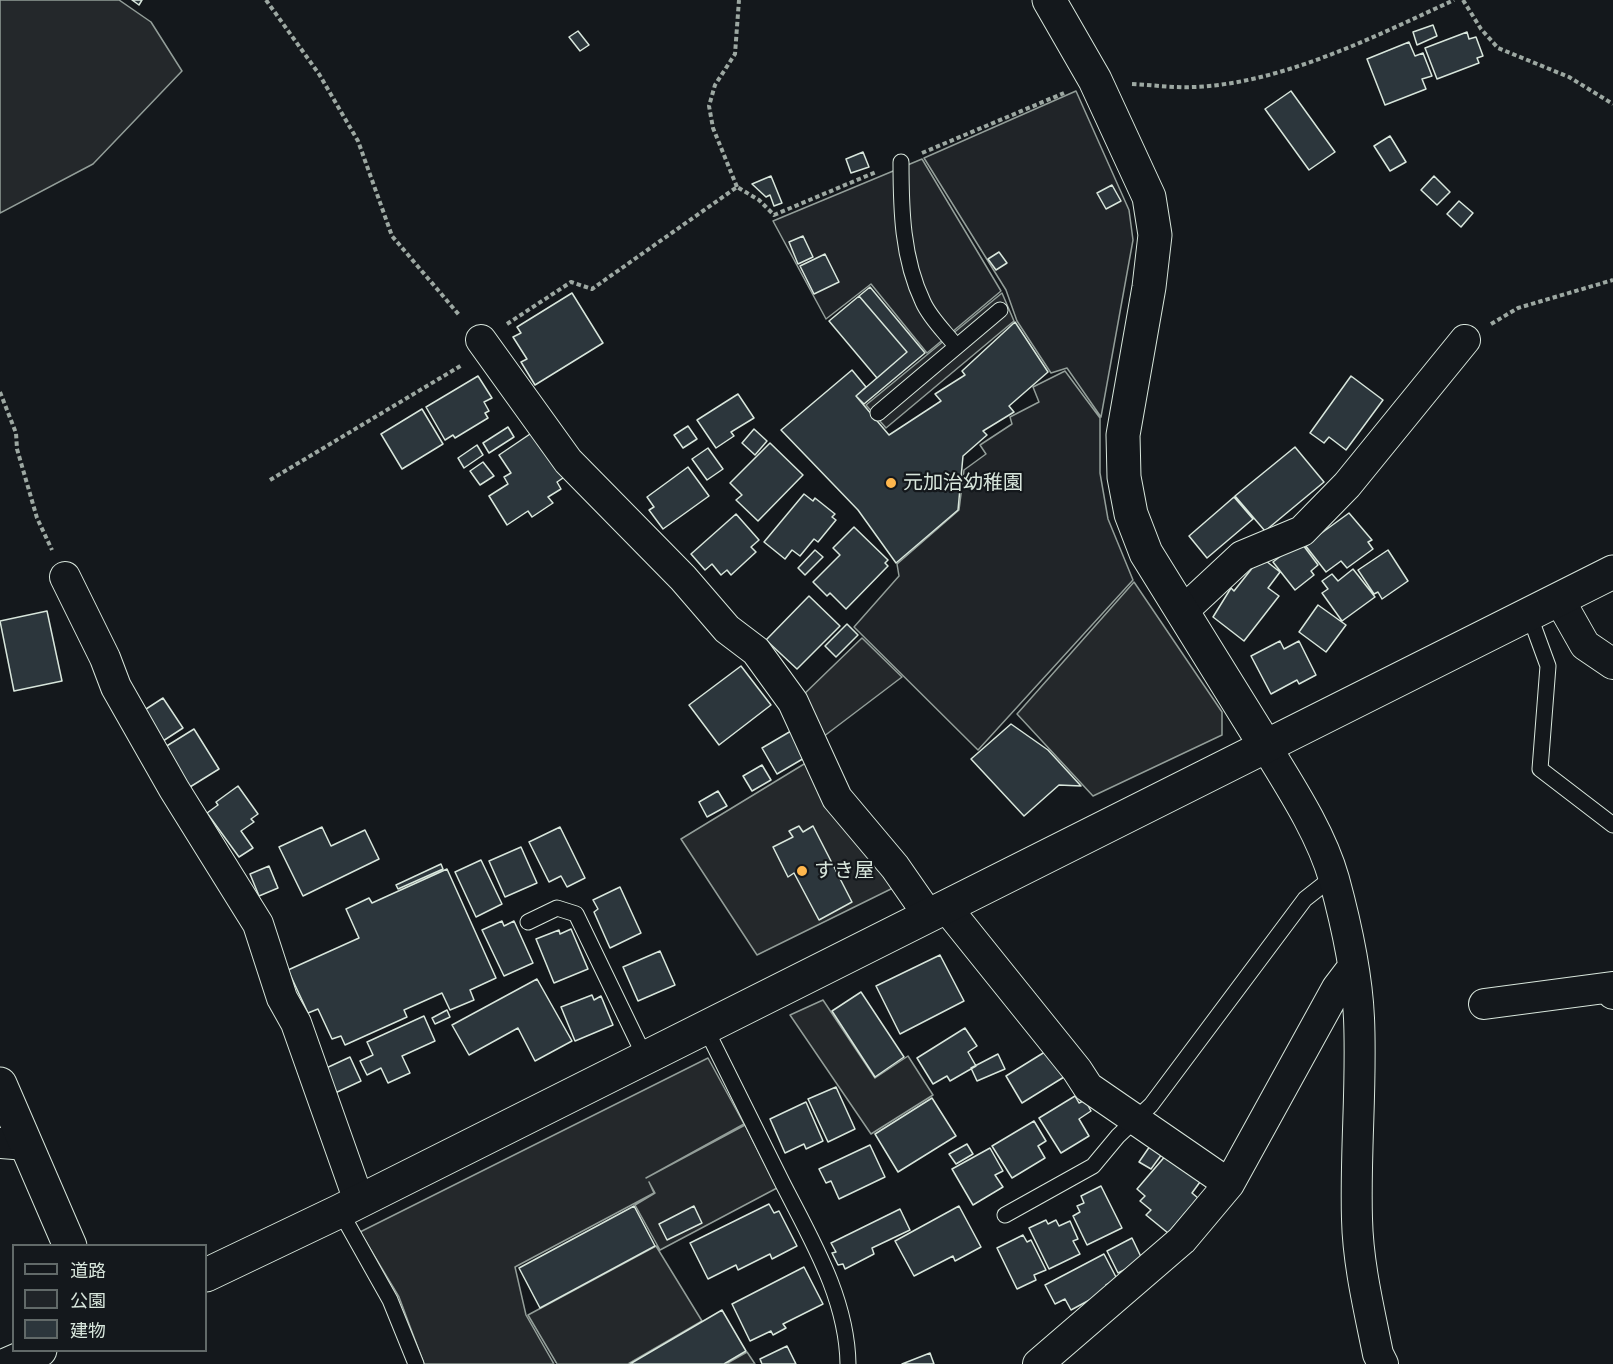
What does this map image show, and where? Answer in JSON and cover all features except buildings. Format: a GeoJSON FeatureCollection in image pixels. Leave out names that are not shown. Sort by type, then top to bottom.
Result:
{"type":"FeatureCollection","features":[{"type":"Feature","properties":{"kind":"street"},"geometry":{"type":"LineString","coordinates":[[1049,0],[1097,86],[1149,197],[1155,235],[1149,287],[1123,435],[1124,477],[1131,514],[1146,553],[1295,795],[1333,877],[1353,967],[1359,1017],[1357,1219],[1361,1267],[1378,1354],[1383,1364]]}},
{"type":"Feature","properties":{"kind":"street"},"geometry":{"type":"LineString","coordinates":[[1183,611],[1242,556],[1302,531],[1347,486],[1465,340]]}},
{"type":"Feature","properties":{"kind":"street"},"geometry":{"type":"LineString","coordinates":[[484,345],[568,461],[683,578],[728,629],[756,651],[793,702],[837,798],[895,867],[937,911],[1077,1070],[1088,1087],[1229,1184]]}},
{"type":"Feature","properties":{"kind":"street"},"geometry":{"type":"LineString","coordinates":[[207,1275],[350,1206],[1613,572]]}},
{"type":"Feature","properties":{"kind":"street"},"geometry":{"type":"LineString","coordinates":[[65,577],[105,658],[116,687],[174,789],[258,924],[282,998],[296,1023],[350,1206]]}},
{"type":"Feature","properties":{"kind":"street"},"geometry":{"type":"LineString","coordinates":[[1559,599],[1585,645],[1613,664]]}},
{"type":"Feature","properties":{"kind":"street"},"geometry":{"type":"LineString","coordinates":[[1038,1364],[1182,1240],[1229,1184],[1337,988],[1353,967]]}},
{"type":"Feature","properties":{"kind":"street"},"geometry":{"type":"LineString","coordinates":[[1484,1004],[1612,987],[1613,993]]}},
{"type":"Feature","properties":{"kind":"street"},"geometry":{"type":"LineString","coordinates":[[0,1084],[14,1144],[69,1244]]}},
{"type":"Feature","properties":{"kind":"street"},"geometry":{"type":"LineString","coordinates":[[8,1364],[35,1352]]}},
{"type":"Feature","properties":{"kind":"lane"},"geometry":{"type":"LineString","coordinates":[[901,162],[902,220],[910,263],[923,303],[956,346]]}},
{"type":"Feature","properties":{"kind":"lane"},"geometry":{"type":"LineString","coordinates":[[878,413],[1000,310]]}},
{"type":"Feature","properties":{"kind":"lane"},"geometry":{"type":"LineString","coordinates":[[1529,614],[1548,666],[1540,769],[1613,825]]}},
{"type":"Feature","properties":{"kind":"lane"},"geometry":{"type":"LineString","coordinates":[[1005,1215],[1093,1166],[1118,1136],[1151,1105],[1305,899],[1333,877]]}},
{"type":"Feature","properties":{"kind":"lane"},"geometry":{"type":"LineString","coordinates":[[528,922],[557,908],[576,914],[645,1057]]}},
{"type":"Feature","properties":{"kind":"lane"},"geometry":{"type":"LineString","coordinates":[[705,1027],[817,1251],[842,1317],[848,1341],[848,1364]]}},
{"type":"Feature","properties":{"kind":"lane"},"geometry":{"type":"LineString","coordinates":[[350,1206],[416,1364]]}},
{"type":"Feature","properties":{"kind":"path"},"geometry":{"type":"LineString","coordinates":[[266,0],[319,74],[358,141],[392,236],[484,345]]}},
{"type":"Feature","properties":{"kind":"path"},"geometry":{"type":"LineString","coordinates":[[740,0],[735,54],[715,85],[709,106],[719,146],[736,187],[759,200],[774,214],[786,212],[901,162],[1097,86],[1129,84],[1196,87],[1274,72],[1315,60],[1454,0]]}},
{"type":"Feature","properties":{"kind":"path"},"geometry":{"type":"LineString","coordinates":[[1463,0],[1481,29],[1498,48],[1569,77],[1613,104]]}},
{"type":"Feature","properties":{"kind":"path"},"geometry":{"type":"LineString","coordinates":[[270,480],[484,345],[571,282],[592,289],[736,187]]}},
{"type":"Feature","properties":{"kind":"path"},"geometry":{"type":"LineString","coordinates":[[1465,340],[1518,308],[1613,280]]}},
{"type":"Feature","properties":{"kind":"path"},"geometry":{"type":"LineString","coordinates":[[0,392],[16,433],[17,449],[37,518],[65,577]]}},
{"type":"Feature","properties":{"kind":"green space"},"geometry":{"type":"Polygon","coordinates":[[[1076,91],[1129,210],[1133,240],[1101,417],[1067,368],[1051,373],[1017,321],[1006,290],[924,158],[1076,91]]]}},
{"type":"Feature","properties":{"kind":"green space"},"geometry":{"type":"Polygon","coordinates":[[[922,159],[1001,291],[927,353],[871,284],[826,319],[773,221],[922,159]]]}},
{"type":"Feature","properties":{"kind":"green space"},"geometry":{"type":"Polygon","coordinates":[[[1065,371],[1100,418],[1100,473],[1108,519],[1133,580],[978,750],[854,627],[899,576],[897,564],[959,510],[964,470],[986,454],[980,445],[1012,424],[1010,417],[1039,402],[1033,387],[1065,371]]]}},
{"type":"Feature","properties":{"kind":"shaded area"},"geometry":{"type":"Polygon","coordinates":[[[0,0],[119,0],[151,22],[182,71],[93,164],[0,213],[0,0]]]}},
{"type":"Feature","properties":{"kind":"shaded area"},"geometry":{"type":"Polygon","coordinates":[[[1002,293],[1014,321],[886,428],[866,405],[1002,293]]]}},
{"type":"Feature","properties":{"kind":"shaded area"},"geometry":{"type":"Polygon","coordinates":[[[1134,582],[1222,712],[1222,735],[1093,796],[1017,714],[1134,582]]]}},
{"type":"Feature","properties":{"kind":"shaded area"},"geometry":{"type":"Polygon","coordinates":[[[862,638],[902,677],[819,740],[800,698],[862,638]]]}},
{"type":"Feature","properties":{"kind":"shaded area"},"geometry":{"type":"Polygon","coordinates":[[[809,761],[897,886],[757,955],[681,839],[809,761]]]}},
{"type":"Feature","properties":{"kind":"shaded area"},"geometry":{"type":"Polygon","coordinates":[[[823,1000],[875,1078],[908,1056],[933,1095],[871,1134],[790,1015],[823,1000]]]}},
{"type":"Feature","properties":{"kind":"shaded area"},"geometry":{"type":"Polygon","coordinates":[[[708,1058],[744,1124],[646,1178],[745,1125],[777,1188],[660,1250],[635,1205],[655,1193],[649,1182],[654,1193],[515,1267],[526,1315],[554,1364],[424,1364],[399,1297],[360,1232],[708,1058]]]}},
{"type":"Feature","properties":{"kind":"shaded area"},"geometry":{"type":"Polygon","coordinates":[[[656,1246],[702,1321],[628,1364],[557,1364],[528,1315],[656,1246]]]}},
{"type":"Feature","properties":{"kind":"shaded area"},"geometry":{"type":"Polygon","coordinates":[[[747,1352],[755,1364],[726,1364],[747,1352]]]}},
{"type":"Feature","properties":{"kind":"place","name":"元加治幼稚園"},"geometry":{"type":"Point","coordinates":[891,483]}},
{"type":"Feature","properties":{"kind":"place","name":"すき屋"},"geometry":{"type":"Point","coordinates":[802,871]}}]}
